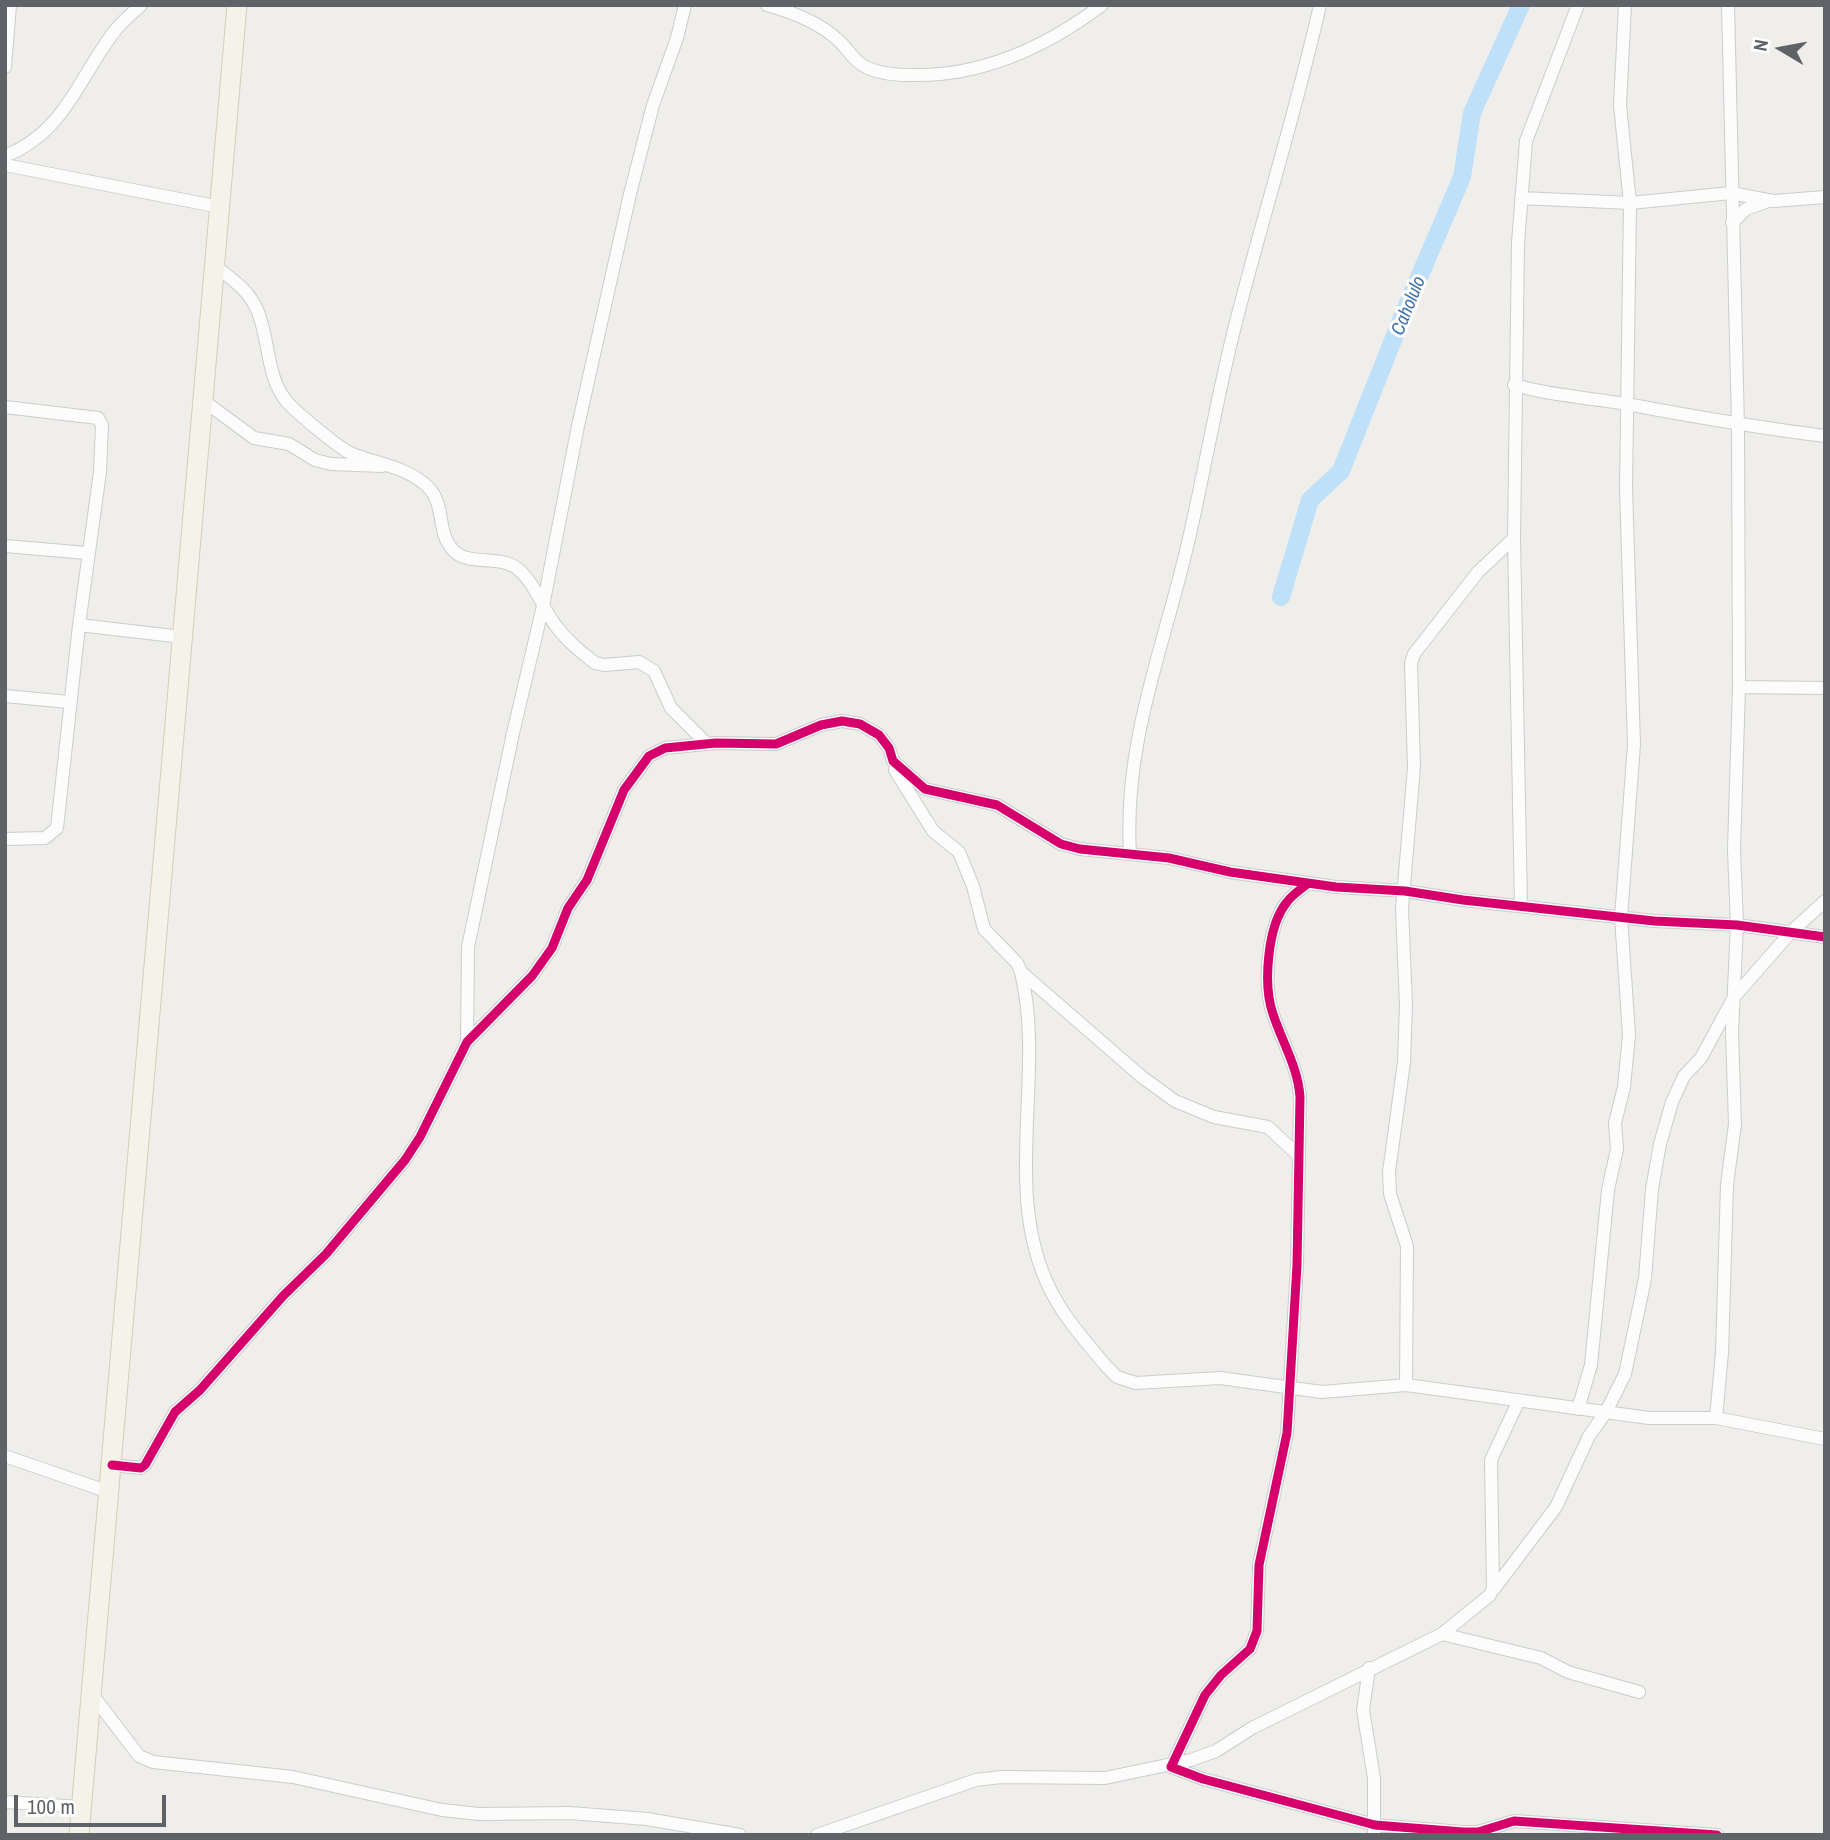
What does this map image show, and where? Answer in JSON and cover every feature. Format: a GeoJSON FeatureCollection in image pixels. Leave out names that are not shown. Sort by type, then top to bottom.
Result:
{"type":"FeatureCollection","features":[{"type":"Feature","properties":{"kind":"main road"},"geometry":{"type":"LineString","coordinates":[[79,1835],[237,5]]}},
{"type":"Feature","properties":{"kind":"street"},"geometry":{"type":"LineString","coordinates":[[5,67],[10,5]]}},
{"type":"Feature","properties":{"kind":"street"},"geometry":{"type":"LineString","coordinates":[[5,156],[45,134],[82,86],[116,29],[141,5]]}},
{"type":"Feature","properties":{"kind":"street"},"geometry":{"type":"LineString","coordinates":[[467,1042],[468,947],[630,194],[653,105],[677,38],[685,5]]}},
{"type":"Feature","properties":{"kind":"street"},"geometry":{"type":"LineString","coordinates":[[767,5],[821,28],[839,41],[862,65],[871,69],[903,75],[940,76],[1014,58],[1069,30],[1102,5]]}},
{"type":"Feature","properties":{"kind":"street"},"geometry":{"type":"LineString","coordinates":[[1130,854],[1128,831],[1136,737],[1190,534],[1236,322],[1297,104],[1320,5]]}},
{"type":"Feature","properties":{"kind":"street"},"geometry":{"type":"LineString","coordinates":[[1521,906],[1514,385],[1521,198],[1527,141],[1577,5]]}},
{"type":"Feature","properties":{"kind":"street"},"geometry":{"type":"LineString","coordinates":[[1578,1409],[1591,1365],[1608,1190],[1617,1149],[1615,1123],[1623,1099],[1629,1035],[1621,917],[1634,745],[1626,488],[1630,203],[1620,104],[1625,5]]}},
{"type":"Feature","properties":{"kind":"street"},"geometry":{"type":"LineString","coordinates":[[1716,1418],[1722,1353],[1727,1185],[1735,1124],[1734,997],[1737,925],[1734,850],[1739,687],[1738,426],[1728,5]]}},
{"type":"Feature","properties":{"kind":"street"},"geometry":{"type":"LineString","coordinates":[[5,165],[220,207]]}},
{"type":"Feature","properties":{"kind":"street"},"geometry":{"type":"LineString","coordinates":[[1521,198],[1630,203],[1731,193],[1773,201]]}},
{"type":"Feature","properties":{"kind":"street"},"geometry":{"type":"LineString","coordinates":[[1732,223],[1746,209],[1773,201],[1825,197]]}},
{"type":"Feature","properties":{"kind":"street"},"geometry":{"type":"LineString","coordinates":[[215,266],[240,285],[258,312],[270,362],[285,400],[342,448],[393,466],[419,481],[436,497],[444,534],[455,552],[467,557],[508,562],[524,575],[565,637],[595,663],[604,665],[639,662],[654,671],[671,708],[706,743]]}},
{"type":"Feature","properties":{"kind":"street"},"geometry":{"type":"LineString","coordinates":[[1514,385],[1544,393],[1628,405],[1738,426],[1825,436]]}},
{"type":"Feature","properties":{"kind":"street"},"geometry":{"type":"LineString","coordinates":[[204,401],[254,438],[289,444],[315,460],[351,467],[393,466]]}},
{"type":"Feature","properties":{"kind":"street"},"geometry":{"type":"LineString","coordinates":[[5,407],[62,411],[98,418],[103,437],[69,702],[57,828],[45,838],[5,839]]}},
{"type":"Feature","properties":{"kind":"street"},"geometry":{"type":"LineString","coordinates":[[1406,1385],[1407,1246],[1389,1186],[1404,1062],[1406,1006],[1402,909],[1414,767],[1410,674],[1413,654],[1478,572],[1514,538]]}},
{"type":"Feature","properties":{"kind":"street"},"geometry":{"type":"LineString","coordinates":[[5,546],[87,553]]}},
{"type":"Feature","properties":{"kind":"street"},"geometry":{"type":"LineString","coordinates":[[79,625],[182,637]]}},
{"type":"Feature","properties":{"kind":"street"},"geometry":{"type":"LineString","coordinates":[[1739,687],[1825,688]]}},
{"type":"Feature","properties":{"kind":"street"},"geometry":{"type":"LineString","coordinates":[[5,696],[69,702]]}},
{"type":"Feature","properties":{"kind":"street"},"geometry":{"type":"LineString","coordinates":[[112,1465],[141,1468],[145,1465],[175,1412],[200,1390],[385,1186],[420,1137],[467,1042],[532,976],[552,948],[568,908],[587,880],[624,790],[649,756],[665,748],[706,743],[776,744],[790,740],[807,729],[842,722],[871,729],[889,748],[901,780],[929,825],[954,846],[966,864],[984,929],[1017,963],[1021,972],[1032,1033],[1027,1161],[1031,1221],[1043,1274],[1065,1313],[1107,1367],[1127,1381],[1146,1383],[1197,1377],[1343,1392],[1420,1384],[1519,1401],[1649,1418],[1716,1418],[1825,1439]]}},
{"type":"Feature","properties":{"kind":"street"},"geometry":{"type":"LineString","coordinates":[[893,761],[925,789],[997,804],[1061,844],[1169,858],[1307,884],[1405,891],[1621,917],[1737,925],[1825,937]]}},
{"type":"Feature","properties":{"kind":"street"},"geometry":{"type":"LineString","coordinates":[[1171,1767],[1205,1695],[1221,1675],[1250,1648],[1257,1631],[1259,1565],[1284,1453],[1290,1388],[1300,1156],[1298,1080],[1272,1010],[1268,965],[1280,915],[1286,903],[1307,884]]}},
{"type":"Feature","properties":{"kind":"street"},"geometry":{"type":"LineString","coordinates":[[817,1835],[976,1780],[1000,1777],[1105,1779],[1171,1767],[1216,1751],[1252,1728],[1442,1634],[1490,1595],[1556,1507],[1589,1436],[1606,1412],[1625,1374],[1645,1279],[1652,1189],[1672,1102],[1684,1076],[1700,1058],[1734,997],[1790,932],[1825,901]]}},
{"type":"Feature","properties":{"kind":"street"},"geometry":{"type":"LineString","coordinates":[[1021,972],[1142,1077],[1175,1101],[1214,1117],[1268,1127],[1300,1156]]}},
{"type":"Feature","properties":{"kind":"street"},"geometry":{"type":"LineString","coordinates":[[1490,1595],[1494,1575],[1491,1460],[1519,1401]]}},
{"type":"Feature","properties":{"kind":"street"},"geometry":{"type":"LineString","coordinates":[[5,1456],[109,1492]]}},
{"type":"Feature","properties":{"kind":"street"},"geometry":{"type":"LineString","coordinates":[[1442,1634],[1541,1658],[1568,1672],[1639,1692]]}},
{"type":"Feature","properties":{"kind":"street"},"geometry":{"type":"LineString","coordinates":[[1369,1668],[1363,1710],[1374,1778],[1375,1830]]}},
{"type":"Feature","properties":{"kind":"street"},"geometry":{"type":"LineString","coordinates":[[91,1693],[139,1756],[153,1762],[293,1777],[442,1810],[480,1814],[570,1813],[621,1817],[740,1835]]}},
{"type":"Feature","properties":{"kind":"street"},"geometry":{"type":"LineString","coordinates":[[1171,1767],[1375,1830],[1478,1832],[1514,1821],[1717,1835]]}},
{"type":"Feature","properties":{"kind":"street"},"geometry":{"type":"LineString","coordinates":[[5,1802],[81,1807]]}},
{"type":"Feature","properties":{"kind":"waterway","name":"Caholulo"},"geometry":{"type":"LineString","coordinates":[[1281,597],[1310,500],[1341,471],[1462,177],[1472,113],[1521,5]]}},
{"type":"Feature","properties":{"kind":"cycle path"},"geometry":{"type":"LineString","coordinates":[[112,1465],[141,1468],[145,1465],[175,1412],[200,1390],[283,1296],[326,1254],[405,1160],[420,1137],[467,1042],[532,976],[552,948],[568,908],[587,880],[624,790],[649,756],[665,748],[716,743],[776,744],[821,725],[842,721],[860,724],[879,735],[889,748],[893,761],[925,789],[997,805],[1061,844],[1080,849],[1169,858],[1230,872],[1336,887],[1405,891],[1654,921],[1737,925],[1825,937]]}},
{"type":"Feature","properties":{"kind":"cycle path"},"geometry":{"type":"LineString","coordinates":[[1307,884],[1289,899],[1280,913],[1269,956],[1270,1002],[1293,1065],[1300,1097],[1297,1265],[1287,1433],[1259,1565],[1257,1631],[1250,1649],[1221,1675],[1205,1695],[1171,1767],[1203,1779],[1375,1825],[1478,1832],[1514,1821],[1717,1835]]}}]}
